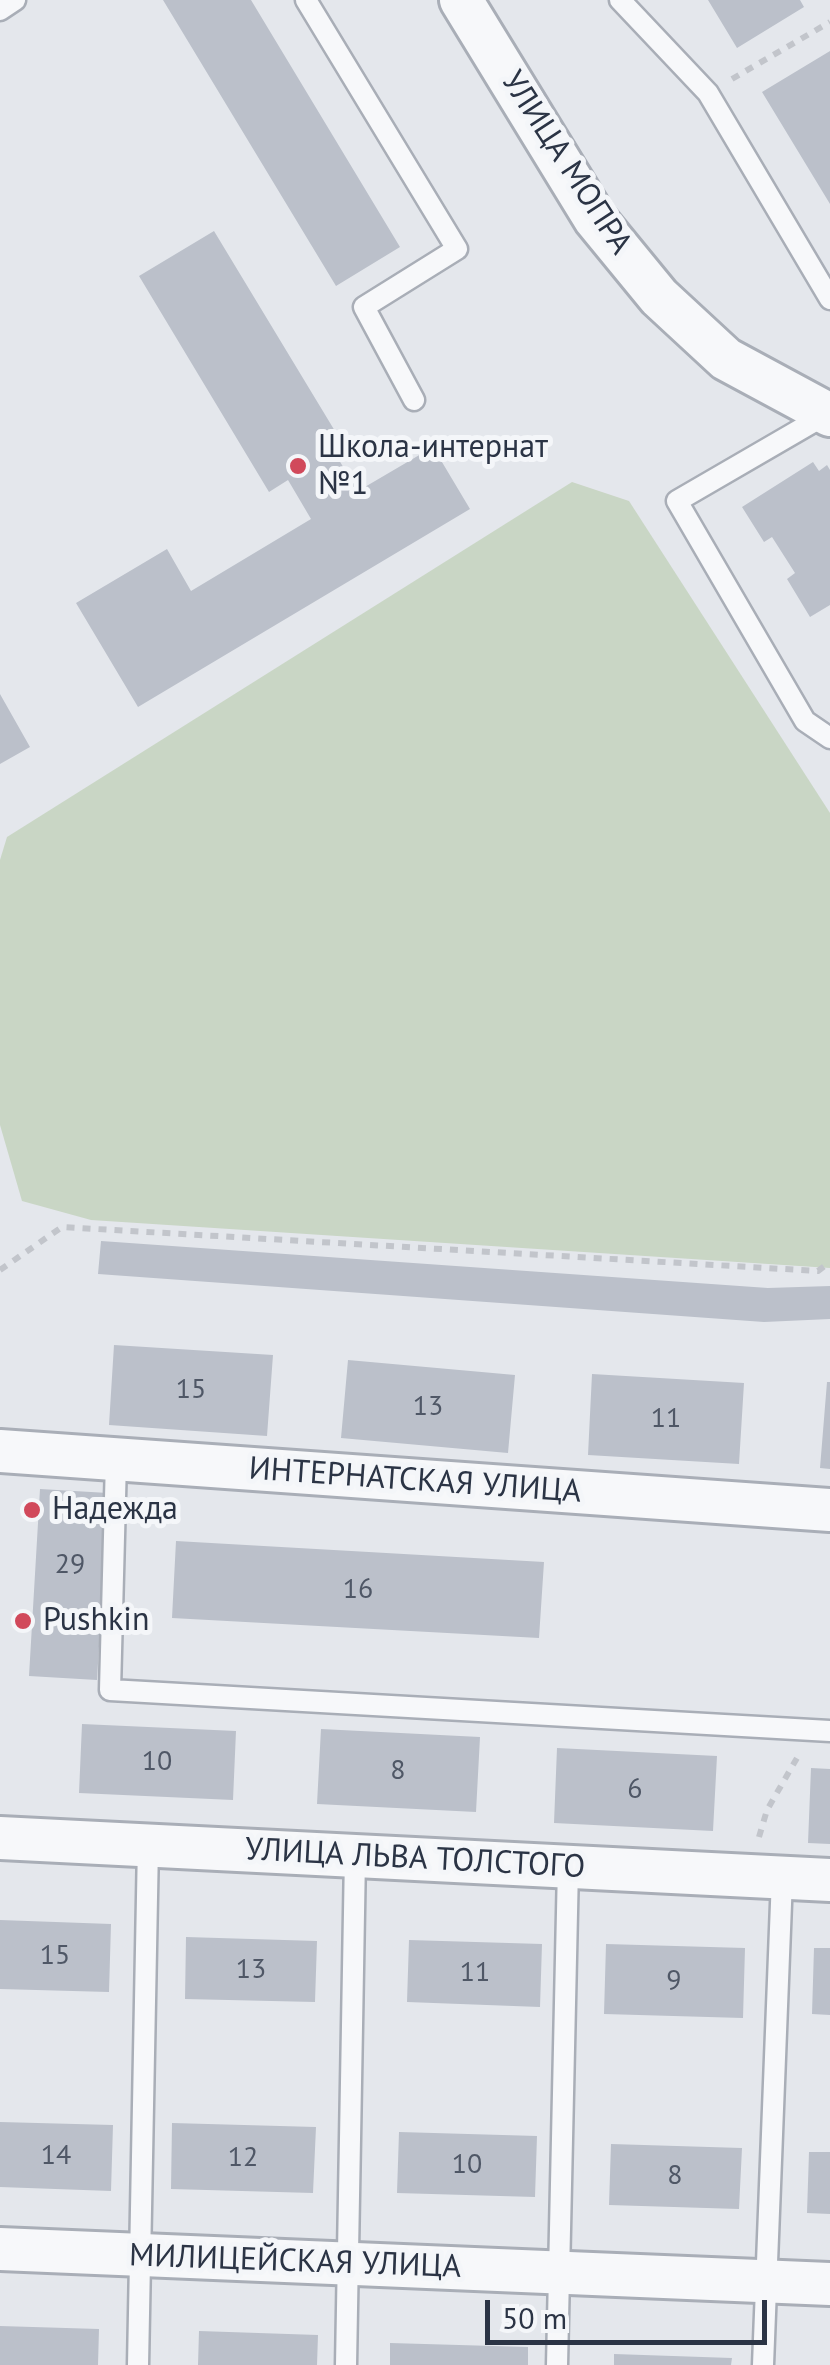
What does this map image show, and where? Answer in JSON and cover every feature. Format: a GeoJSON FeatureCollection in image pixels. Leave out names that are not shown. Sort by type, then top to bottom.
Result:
{"type":"FeatureCollection","features":[{"type":"Feature","properties":{"kind":"street","name":"УЛИЦА МОПРА"},"geometry":{"type":"LineString","coordinates":[[461,0],[595,219],[659,296],[726,358],[828,414]]}},
{"type":"Feature","properties":{"kind":"street","name":"ИНТЕРНАТСКАЯ УЛИЦА"},"geometry":{"type":"LineString","coordinates":[[0,1452],[830,1510]]}},
{"type":"Feature","properties":{"kind":"street","name":"УЛИЦА ЛЬВА ТОЛСТОГО"},"geometry":{"type":"LineString","coordinates":[[0,1838],[830,1880]]}},
{"type":"Feature","properties":{"kind":"street","name":"МИЛИЦЕЙСКАЯ УЛИЦА"},"geometry":{"type":"LineString","coordinates":[[0,2249],[830,2284]]}},
{"type":"Feature","properties":{"kind":"lane"},"geometry":{"type":"LineString","coordinates":[[0,10],[15,0]]}},
{"type":"Feature","properties":{"kind":"lane"},"geometry":{"type":"LineString","coordinates":[[306,0],[456,248],[364,307],[414,400]]}},
{"type":"Feature","properties":{"kind":"lane"},"geometry":{"type":"LineString","coordinates":[[620,0],[708,93],[830,299]]}},
{"type":"Feature","properties":{"kind":"lane"},"geometry":{"type":"LineString","coordinates":[[828,414],[678,501],[805,722],[830,738]]}},
{"type":"Feature","properties":{"kind":"lane"},"geometry":{"type":"LineString","coordinates":[[116,1460],[110,1690],[822,1730]]}},
{"type":"Feature","properties":{"kind":"lane"},"geometry":{"type":"LineString","coordinates":[[138,2365],[148,1846]]}},
{"type":"Feature","properties":{"kind":"lane"},"geometry":{"type":"LineString","coordinates":[[346,2365],[355,1856]]}},
{"type":"Feature","properties":{"kind":"lane"},"geometry":{"type":"LineString","coordinates":[[556,2365],[568,1867]]}},
{"type":"Feature","properties":{"kind":"lane"},"geometry":{"type":"LineString","coordinates":[[763,2365],[765,1877]]}},
{"type":"Feature","properties":{"kind":"path"},"geometry":{"type":"LineString","coordinates":[[708,93],[830,22]]}},
{"type":"Feature","properties":{"kind":"path"},"geometry":{"type":"LineString","coordinates":[[0,1270],[62,1227],[818,1271],[830,1262]]}},
{"type":"Feature","properties":{"kind":"path"},"geometry":{"type":"LineString","coordinates":[[765,1877],[767,1810],[822,1730]]}},
{"type":"Feature","properties":{"kind":"green space"},"geometry":{"type":"Polygon","coordinates":[[[572,482],[629,501],[830,813],[830,1268],[91,1220],[22,1201],[0,1125],[0,860],[7,837],[572,482]]]}},
{"type":"Feature","properties":{"kind":"building"},"geometry":{"type":"Polygon","coordinates":[[[163,0],[251,0],[400,247],[336,286],[163,0]]]}},
{"type":"Feature","properties":{"kind":"building"},"geometry":{"type":"Polygon","coordinates":[[[708,0],[800,0],[804,7],[737,48],[708,0]]]}},
{"type":"Feature","properties":{"kind":"building"},"geometry":{"type":"Polygon","coordinates":[[[830,51],[830,204],[762,92],[830,51]]]}},
{"type":"Feature","properties":{"kind":"building","name":"Школа-интернат №1"},"geometry":{"type":"Polygon","coordinates":[[[214,231],[344,446],[334,452],[358,491],[433,447],[470,509],[138,707],[76,603],[167,549],[191,591],[311,519],[288,480],[269,492],[139,276],[214,231]]]}},
{"type":"Feature","properties":{"kind":"building"},"geometry":{"type":"Polygon","coordinates":[[[813,462],[819,471],[827,465],[830,470],[830,605],[810,617],[787,579],[795,573],[772,537],[764,542],[742,507],[813,462]]]}},
{"type":"Feature","properties":{"kind":"building"},"geometry":{"type":"Polygon","coordinates":[[[0,694],[30,747],[0,764],[0,694]]]}},
{"type":"Feature","properties":{"kind":"building"},"geometry":{"type":"Polygon","coordinates":[[[101,1241],[768,1288],[830,1286],[830,1319],[764,1322],[98,1274],[101,1241]]]}},
{"type":"Feature","properties":{"kind":"building"},"geometry":{"type":"Polygon","coordinates":[[[114,1345],[273,1355],[267,1436],[109,1425],[114,1345]]]}},
{"type":"Feature","properties":{"kind":"building"},"geometry":{"type":"Polygon","coordinates":[[[348,1360],[515,1375],[508,1453],[341,1438],[348,1360]]]}},
{"type":"Feature","properties":{"kind":"building"},"geometry":{"type":"Polygon","coordinates":[[[592,1374],[744,1383],[739,1464],[588,1455],[592,1374]]]}},
{"type":"Feature","properties":{"kind":"building"},"geometry":{"type":"Polygon","coordinates":[[[830,1382],[830,1469],[820,1468],[830,1382]]]}},
{"type":"Feature","properties":{"kind":"building"},"geometry":{"type":"Polygon","coordinates":[[[40,1489],[108,1493],[97,1680],[29,1676],[40,1489]]]}},
{"type":"Feature","properties":{"kind":"building"},"geometry":{"type":"Polygon","coordinates":[[[176,1541],[544,1562],[539,1638],[172,1618],[176,1541]]]}},
{"type":"Feature","properties":{"kind":"building"},"geometry":{"type":"Polygon","coordinates":[[[82,1724],[236,1731],[233,1800],[79,1793],[82,1724]]]}},
{"type":"Feature","properties":{"kind":"building"},"geometry":{"type":"Polygon","coordinates":[[[321,1729],[480,1737],[476,1812],[317,1804],[321,1729]]]}},
{"type":"Feature","properties":{"kind":"building"},"geometry":{"type":"Polygon","coordinates":[[[557,1748],[717,1756],[713,1831],[554,1823],[557,1748]]]}},
{"type":"Feature","properties":{"kind":"building"},"geometry":{"type":"Polygon","coordinates":[[[811,1768],[830,1769],[830,1844],[808,1843],[811,1768]]]}},
{"type":"Feature","properties":{"kind":"building"},"geometry":{"type":"Polygon","coordinates":[[[0,1920],[111,1924],[109,1992],[0,1989],[0,1920]]]}},
{"type":"Feature","properties":{"kind":"building"},"geometry":{"type":"Polygon","coordinates":[[[186,1937],[317,1941],[315,2002],[185,1999],[186,1937]]]}},
{"type":"Feature","properties":{"kind":"building"},"geometry":{"type":"Polygon","coordinates":[[[409,1940],[542,1944],[540,2007],[407,2002],[409,1940]]]}},
{"type":"Feature","properties":{"kind":"building"},"geometry":{"type":"Polygon","coordinates":[[[606,1944],[745,1948],[743,2018],[604,2014],[606,1944]]]}},
{"type":"Feature","properties":{"kind":"building"},"geometry":{"type":"Polygon","coordinates":[[[814,1948],[830,1948],[830,2015],[812,2014],[814,1948]]]}},
{"type":"Feature","properties":{"kind":"building"},"geometry":{"type":"Polygon","coordinates":[[[0,2122],[113,2125],[111,2191],[0,2187],[0,2122]]]}},
{"type":"Feature","properties":{"kind":"building"},"geometry":{"type":"Polygon","coordinates":[[[172,2123],[316,2127],[313,2193],[171,2189],[172,2123]]]}},
{"type":"Feature","properties":{"kind":"building"},"geometry":{"type":"Polygon","coordinates":[[[399,2132],[537,2136],[535,2197],[397,2193],[399,2132]]]}},
{"type":"Feature","properties":{"kind":"building"},"geometry":{"type":"Polygon","coordinates":[[[611,2144],[742,2148],[739,2209],[609,2205],[611,2144]]]}},
{"type":"Feature","properties":{"kind":"building"},"geometry":{"type":"Polygon","coordinates":[[[809,2152],[830,2152],[830,2214],[807,2213],[809,2152]]]}},
{"type":"Feature","properties":{"kind":"building"},"geometry":{"type":"Polygon","coordinates":[[[0,2326],[99,2329],[98,2365],[0,2365],[0,2326]]]}},
{"type":"Feature","properties":{"kind":"building"},"geometry":{"type":"Polygon","coordinates":[[[199,2331],[318,2335],[317,2365],[198,2365],[199,2331]]]}},
{"type":"Feature","properties":{"kind":"building"},"geometry":{"type":"Polygon","coordinates":[[[390,2343],[528,2347],[528,2365],[390,2365],[390,2343]]]}},
{"type":"Feature","properties":{"kind":"building"},"geometry":{"type":"Polygon","coordinates":[[[614,2354],[732,2358],[731,2365],[614,2365],[614,2354]]]}},
{"type":"Feature","properties":{"kind":"place","name":"Школа-интернат №1"},"geometry":{"type":"Point","coordinates":[298,466]}},
{"type":"Feature","properties":{"kind":"place","name":"Надежда"},"geometry":{"type":"Point","coordinates":[32,1510]}},
{"type":"Feature","properties":{"kind":"place","name":"Pushkin"},"geometry":{"type":"Point","coordinates":[23,1621]}}]}
